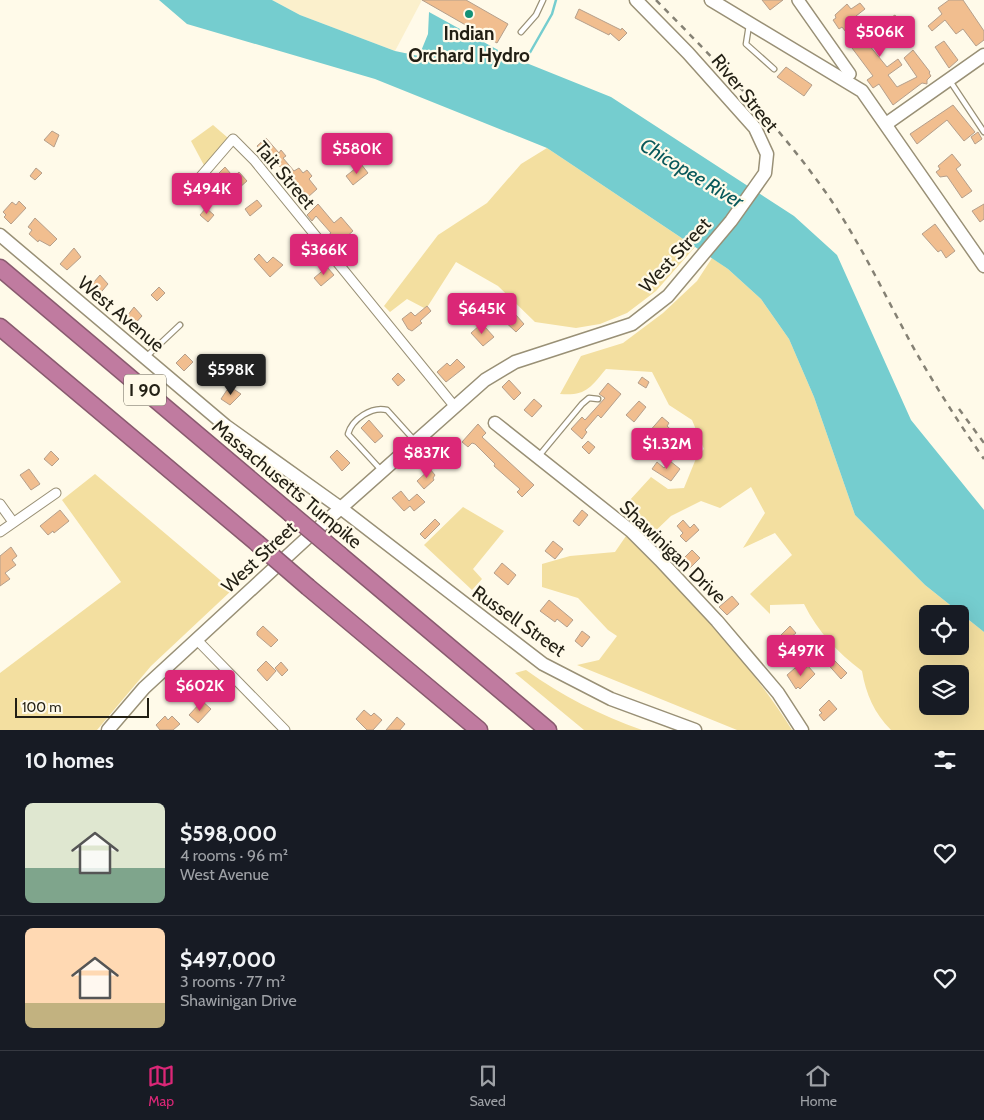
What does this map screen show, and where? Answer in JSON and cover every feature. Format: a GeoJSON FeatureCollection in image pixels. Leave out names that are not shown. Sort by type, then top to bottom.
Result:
{"type":"FeatureCollection","features":[{"type":"Feature","properties":{"kind":"highway","name":"Massachusetts Turnpike"},"geometry":{"type":"LineString","coordinates":[[0,268],[548,730]]}},
{"type":"Feature","properties":{"kind":"highway","name":"I 90"},"geometry":{"type":"LineString","coordinates":[[0,327],[479,730]]}},
{"type":"Feature","properties":{"kind":"main road","name":"River Street"},"geometry":{"type":"LineString","coordinates":[[636,0],[688,53],[755,128],[764,144],[768,159],[765,173],[731,221]]}},
{"type":"Feature","properties":{"kind":"main road"},"geometry":{"type":"LineString","coordinates":[[711,0],[862,91],[984,266]]}},
{"type":"Feature","properties":{"kind":"main road"},"geometry":{"type":"LineString","coordinates":[[886,124],[984,55]]}},
{"type":"Feature","properties":{"kind":"main road","name":"West Street"},"geometry":{"type":"LineString","coordinates":[[108,730],[144,688],[307,538],[342,509],[485,380],[515,362],[632,324],[668,296],[731,221]]}},
{"type":"Feature","properties":{"kind":"main road","name":"West Avenue"},"geometry":{"type":"LineString","coordinates":[[0,235],[226,426],[342,509]]}},
{"type":"Feature","properties":{"kind":"main road","name":"Shawinigan Drive"},"geometry":{"type":"LineString","coordinates":[[495,423],[630,531],[660,560],[717,621],[778,693],[802,730]]}},
{"type":"Feature","properties":{"kind":"main road","name":"Russell Street"},"geometry":{"type":"LineString","coordinates":[[342,509],[543,664],[611,699],[695,730]]}},
{"type":"Feature","properties":{"kind":"street"},"geometry":{"type":"LineString","coordinates":[[798,0],[850,74]]}},
{"type":"Feature","properties":{"kind":"street","name":"Tait Street"},"geometry":{"type":"LineString","coordinates":[[184,196],[232,138],[254,160],[455,407]]}},
{"type":"Feature","properties":{"kind":"street"},"geometry":{"type":"LineString","coordinates":[[0,532],[56,493]]}},
{"type":"Feature","properties":{"kind":"street"},"geometry":{"type":"LineString","coordinates":[[0,504],[13,522]]}},
{"type":"Feature","properties":{"kind":"street"},"geometry":{"type":"LineString","coordinates":[[197,640],[285,730]]}},
{"type":"Feature","properties":{"kind":"lane"},"geometry":{"type":"LineString","coordinates":[[521,32],[536,15],[543,0]]}},
{"type":"Feature","properties":{"kind":"lane"},"geometry":{"type":"LineString","coordinates":[[749,24],[746,44],[774,69]]}},
{"type":"Feature","properties":{"kind":"lane"},"geometry":{"type":"LineString","coordinates":[[949,80],[984,132]]}},
{"type":"Feature","properties":{"kind":"lane"},"geometry":{"type":"LineString","coordinates":[[146,358],[180,325]]}},
{"type":"Feature","properties":{"kind":"lane"},"geometry":{"type":"LineString","coordinates":[[538,458],[588,398],[598,399]]}},
{"type":"Feature","properties":{"kind":"lane"},"geometry":{"type":"LineString","coordinates":[[383,472],[348,434],[348,430],[364,414],[378,409],[387,410],[416,442]]}},
{"type":"Feature","properties":{"kind":"shaded area"},"geometry":{"type":"Polygon","coordinates":[[[272,0],[422,0],[395,51],[300,15],[272,0]]]}},
{"type":"Feature","properties":{"kind":"shaded area"},"geometry":{"type":"Polygon","coordinates":[[[213,125],[235,144],[206,169],[191,141],[213,125]]]}},
{"type":"Feature","properties":{"kind":"shaded area"},"geometry":{"type":"Polygon","coordinates":[[[547,148],[695,247],[656,291],[627,313],[600,324],[576,328],[535,322],[498,286],[456,262],[426,309],[407,299],[390,312],[384,306],[438,235],[487,203],[521,164],[547,148]]]}},
{"type":"Feature","properties":{"kind":"shaded area"},"geometry":{"type":"Polygon","coordinates":[[[712,258],[728,269],[761,299],[789,339],[814,397],[855,515],[925,585],[950,605],[919,605],[919,655],[969,655],[969,620],[984,632],[984,730],[891,730],[880,717],[872,703],[862,671],[829,641],[815,624],[804,604],[770,605],[770,614],[750,594],[792,555],[775,533],[743,548],[765,513],[751,487],[720,508],[701,501],[671,516],[648,538],[618,513],[651,477],[668,489],[684,488],[697,456],[704,449],[692,420],[669,405],[652,372],[606,369],[591,386],[582,392],[560,394],[581,356],[623,343],[663,313],[697,281],[712,258]]]}},
{"type":"Feature","properties":{"kind":"shaded area"},"geometry":{"type":"Polygon","coordinates":[[[95,474],[232,590],[151,666],[97,730],[0,730],[0,673],[121,582],[62,500],[95,474]]]}},
{"type":"Feature","properties":{"kind":"shaded area"},"geometry":{"type":"Polygon","coordinates":[[[463,507],[504,531],[473,569],[482,579],[472,590],[424,545],[463,507]]]}},
{"type":"Feature","properties":{"kind":"shaded area"},"geometry":{"type":"Polygon","coordinates":[[[626,536],[715,628],[756,678],[792,730],[737,730],[577,665],[599,660],[617,636],[608,630],[578,598],[542,587],[542,564],[570,556],[615,552],[626,536]]]}},
{"type":"Feature","properties":{"kind":"shaded area"},"geometry":{"type":"Polygon","coordinates":[[[526,670],[582,704],[642,730],[584,730],[515,673],[526,670]]]}},
{"type":"Feature","properties":{"kind":"water","name":"Chicopee River"},"geometry":{"type":"Polygon","coordinates":[[[159,0],[272,0],[300,15],[395,51],[419,56],[428,34],[429,12],[509,56],[611,97],[794,216],[837,255],[911,420],[984,510],[984,632],[969,620],[969,605],[950,605],[925,585],[855,515],[814,397],[789,339],[761,299],[728,269],[547,148],[375,79],[187,24],[159,0]]]}},
{"type":"Feature","properties":{"kind":"building","name":"Indian Orchard Hydro"},"geometry":{"type":"Polygon","coordinates":[[[422,0],[466,0],[508,24],[497,43],[422,0]]]}},
{"type":"Feature","properties":{"kind":"building"},"geometry":{"type":"Polygon","coordinates":[[[762,0],[783,0],[770,10],[762,0]]]}},
{"type":"Feature","properties":{"kind":"building"},"geometry":{"type":"Polygon","coordinates":[[[949,0],[963,0],[984,31],[984,40],[976,46],[963,29],[956,34],[945,20],[932,31],[928,26],[942,14],[938,8],[949,0]]]}},
{"type":"Feature","properties":{"kind":"building"},"geometry":{"type":"Polygon","coordinates":[[[860,3],[865,9],[856,16],[860,22],[853,27],[863,40],[869,36],[874,42],[869,45],[887,67],[898,59],[902,65],[888,75],[897,87],[917,77],[904,58],[913,50],[930,72],[931,76],[927,80],[927,84],[922,83],[893,105],[879,84],[873,88],[867,80],[873,76],[849,44],[853,41],[842,27],[839,29],[833,20],[836,18],[835,15],[847,4],[851,9],[860,3]]]}},
{"type":"Feature","properties":{"kind":"building"},"geometry":{"type":"Polygon","coordinates":[[[579,9],[621,30],[622,28],[627,33],[619,41],[610,33],[609,35],[575,18],[579,9]]]}},
{"type":"Feature","properties":{"kind":"building"},"geometry":{"type":"Polygon","coordinates":[[[895,15],[902,25],[894,30],[887,20],[895,15]]]}},
{"type":"Feature","properties":{"kind":"building"},"geometry":{"type":"Polygon","coordinates":[[[944,41],[958,60],[949,68],[935,47],[944,41]]]}},
{"type":"Feature","properties":{"kind":"building"},"geometry":{"type":"Polygon","coordinates":[[[786,67],[812,85],[804,96],[777,77],[786,67]]]}},
{"type":"Feature","properties":{"kind":"building"},"geometry":{"type":"Polygon","coordinates":[[[953,105],[975,132],[964,141],[947,120],[917,144],[910,134],[953,105]]]}},
{"type":"Feature","properties":{"kind":"building"},"geometry":{"type":"Polygon","coordinates":[[[52,131],[59,135],[54,147],[44,140],[52,131]]]}},
{"type":"Feature","properties":{"kind":"building"},"geometry":{"type":"Polygon","coordinates":[[[978,132],[982,139],[975,144],[971,137],[978,132]]]}},
{"type":"Feature","properties":{"kind":"building"},"geometry":{"type":"Polygon","coordinates":[[[266,138],[279,153],[281,150],[286,156],[283,158],[294,171],[299,168],[303,173],[307,170],[312,176],[309,179],[317,189],[308,197],[285,171],[277,164],[274,166],[257,146],[266,138]]]}},
{"type":"Feature","properties":{"kind":"building"},"geometry":{"type":"Polygon","coordinates":[[[952,154],[961,165],[956,169],[972,191],[962,198],[947,176],[940,177],[936,172],[940,169],[938,166],[952,154]]]}},
{"type":"Feature","properties":{"kind":"building"},"geometry":{"type":"Polygon","coordinates":[[[361,164],[368,173],[353,185],[346,176],[361,164]]]}},
{"type":"Feature","properties":{"kind":"building"},"geometry":{"type":"Polygon","coordinates":[[[225,167],[231,174],[223,180],[218,174],[225,167]]]}},
{"type":"Feature","properties":{"kind":"building"},"geometry":{"type":"Polygon","coordinates":[[[36,168],[42,173],[35,180],[30,176],[36,168]]]}},
{"type":"Feature","properties":{"kind":"building"},"geometry":{"type":"Polygon","coordinates":[[[239,172],[247,181],[239,188],[229,181],[239,172]]]}},
{"type":"Feature","properties":{"kind":"building"},"geometry":{"type":"Polygon","coordinates":[[[257,200],[262,206],[250,216],[245,209],[257,200]]]}},
{"type":"Feature","properties":{"kind":"building"},"geometry":{"type":"Polygon","coordinates":[[[19,201],[26,208],[11,224],[4,217],[6,215],[3,212],[12,202],[16,205],[19,201]]]}},
{"type":"Feature","properties":{"kind":"building"},"geometry":{"type":"Polygon","coordinates":[[[318,204],[334,223],[341,217],[353,231],[338,244],[335,244],[327,236],[331,233],[316,216],[312,221],[307,215],[318,204]]]}},
{"type":"Feature","properties":{"kind":"building"},"geometry":{"type":"Polygon","coordinates":[[[984,204],[984,219],[980,222],[972,211],[984,204]]]}},
{"type":"Feature","properties":{"kind":"building"},"geometry":{"type":"Polygon","coordinates":[[[206,208],[214,215],[208,222],[200,215],[206,208]]]}},
{"type":"Feature","properties":{"kind":"building"},"geometry":{"type":"Polygon","coordinates":[[[35,218],[57,239],[50,246],[39,240],[38,242],[29,234],[32,230],[28,227],[35,218]]]}},
{"type":"Feature","properties":{"kind":"building"},"geometry":{"type":"Polygon","coordinates":[[[935,224],[955,251],[946,258],[941,250],[938,252],[922,234],[935,224]]]}},
{"type":"Feature","properties":{"kind":"building"},"geometry":{"type":"Polygon","coordinates":[[[74,248],[81,257],[67,270],[60,264],[74,248]]]}},
{"type":"Feature","properties":{"kind":"building"},"geometry":{"type":"Polygon","coordinates":[[[259,254],[267,263],[273,257],[283,265],[270,277],[254,259],[259,254]]]}},
{"type":"Feature","properties":{"kind":"building"},"geometry":{"type":"Polygon","coordinates":[[[327,267],[334,275],[321,286],[314,278],[327,267]]]}},
{"type":"Feature","properties":{"kind":"building"},"geometry":{"type":"Polygon","coordinates":[[[100,275],[108,284],[97,297],[88,289],[100,275]]]}},
{"type":"Feature","properties":{"kind":"building"},"geometry":{"type":"Polygon","coordinates":[[[159,287],[165,293],[157,301],[151,295],[159,287]]]}},
{"type":"Feature","properties":{"kind":"building"},"geometry":{"type":"Polygon","coordinates":[[[427,306],[431,311],[420,321],[422,323],[412,331],[408,329],[402,319],[411,312],[415,316],[427,306]]]}},
{"type":"Feature","properties":{"kind":"building"},"geometry":{"type":"Polygon","coordinates":[[[500,306],[512,318],[516,315],[524,324],[516,332],[500,317],[496,321],[490,315],[500,306]]]}},
{"type":"Feature","properties":{"kind":"building"},"geometry":{"type":"Polygon","coordinates":[[[134,307],[142,316],[132,327],[124,320],[134,307]]]}},
{"type":"Feature","properties":{"kind":"building"},"geometry":{"type":"Polygon","coordinates":[[[480,325],[483,329],[485,327],[494,337],[483,346],[471,333],[480,325]]]}},
{"type":"Feature","properties":{"kind":"building"},"geometry":{"type":"Polygon","coordinates":[[[185,354],[193,362],[184,371],[176,363],[185,354]]]}},
{"type":"Feature","properties":{"kind":"building"},"geometry":{"type":"Polygon","coordinates":[[[457,359],[465,367],[446,382],[437,372],[447,363],[450,366],[457,359]]]}},
{"type":"Feature","properties":{"kind":"building"},"geometry":{"type":"Polygon","coordinates":[[[398,373],[405,380],[398,386],[392,379],[398,373]]]}},
{"type":"Feature","properties":{"kind":"building"},"geometry":{"type":"Polygon","coordinates":[[[642,377],[649,382],[646,388],[638,383],[642,377]]]}},
{"type":"Feature","properties":{"kind":"building"},"geometry":{"type":"Polygon","coordinates":[[[509,380],[521,393],[514,400],[502,387],[509,380]]]}},
{"type":"Feature","properties":{"kind":"building"},"geometry":{"type":"Polygon","coordinates":[[[608,383],[621,394],[601,418],[598,415],[585,430],[587,432],[582,439],[571,429],[582,417],[585,420],[605,398],[599,394],[608,383]]]}},
{"type":"Feature","properties":{"kind":"building"},"geometry":{"type":"Polygon","coordinates":[[[232,388],[241,394],[230,405],[221,399],[227,390],[230,391],[232,388]]]}},
{"type":"Feature","properties":{"kind":"building"},"geometry":{"type":"Polygon","coordinates":[[[534,399],[542,406],[532,417],[524,410],[534,399]]]}},
{"type":"Feature","properties":{"kind":"building"},"geometry":{"type":"Polygon","coordinates":[[[639,401],[646,407],[634,422],[626,415],[639,401]]]}},
{"type":"Feature","properties":{"kind":"building"},"geometry":{"type":"Polygon","coordinates":[[[662,417],[669,423],[667,426],[682,440],[672,452],[648,433],[662,417]]]}},
{"type":"Feature","properties":{"kind":"building"},"geometry":{"type":"Polygon","coordinates":[[[369,420],[383,436],[375,443],[361,428],[369,420]]]}},
{"type":"Feature","properties":{"kind":"building"},"geometry":{"type":"Polygon","coordinates":[[[478,424],[486,433],[482,437],[534,485],[522,497],[517,492],[520,489],[494,466],[495,464],[475,444],[472,443],[468,447],[462,442],[478,424]]]}},
{"type":"Feature","properties":{"kind":"building"},"geometry":{"type":"Polygon","coordinates":[[[588,441],[595,447],[589,454],[582,447],[588,441]]]}},
{"type":"Feature","properties":{"kind":"building"},"geometry":{"type":"Polygon","coordinates":[[[337,450],[350,463],[342,471],[330,457],[337,450]]]}},
{"type":"Feature","properties":{"kind":"building"},"geometry":{"type":"Polygon","coordinates":[[[51,451],[59,459],[52,466],[44,459],[51,451]]]}},
{"type":"Feature","properties":{"kind":"building"},"geometry":{"type":"Polygon","coordinates":[[[670,461],[680,469],[671,481],[652,469],[657,462],[664,468],[670,461]]]}},
{"type":"Feature","properties":{"kind":"building"},"geometry":{"type":"Polygon","coordinates":[[[29,469],[40,484],[31,490],[20,475],[29,469]]]}},
{"type":"Feature","properties":{"kind":"building"},"geometry":{"type":"Polygon","coordinates":[[[430,469],[435,475],[434,480],[424,489],[417,481],[430,469]]]}},
{"type":"Feature","properties":{"kind":"building"},"geometry":{"type":"Polygon","coordinates":[[[401,491],[409,501],[417,494],[425,502],[414,511],[410,506],[404,511],[392,498],[401,491]]]}},
{"type":"Feature","properties":{"kind":"building"},"geometry":{"type":"Polygon","coordinates":[[[60,510],[69,521],[54,533],[53,531],[48,535],[40,526],[60,510]]]}},
{"type":"Feature","properties":{"kind":"building"},"geometry":{"type":"Polygon","coordinates":[[[582,510],[588,515],[579,526],[573,521],[582,510]]]}},
{"type":"Feature","properties":{"kind":"building"},"geometry":{"type":"Polygon","coordinates":[[[435,519],[440,524],[425,539],[420,534],[435,519]]]}},
{"type":"Feature","properties":{"kind":"building"},"geometry":{"type":"Polygon","coordinates":[[[683,520],[690,528],[694,524],[699,530],[686,542],[680,536],[683,533],[677,526],[683,520]]]}},
{"type":"Feature","properties":{"kind":"building"},"geometry":{"type":"Polygon","coordinates":[[[553,541],[563,549],[555,559],[545,551],[553,541]]]}},
{"type":"Feature","properties":{"kind":"building"},"geometry":{"type":"Polygon","coordinates":[[[11,547],[17,556],[12,560],[16,565],[5,573],[10,579],[0,586],[0,556],[11,547]]]}},
{"type":"Feature","properties":{"kind":"building"},"geometry":{"type":"Polygon","coordinates":[[[692,550],[700,558],[689,569],[681,561],[692,550]]]}},
{"type":"Feature","properties":{"kind":"building"},"geometry":{"type":"Polygon","coordinates":[[[502,563],[516,575],[508,585],[494,573],[502,563]]]}},
{"type":"Feature","properties":{"kind":"building"},"geometry":{"type":"Polygon","coordinates":[[[732,596],[739,604],[727,615],[719,607],[732,596]]]}},
{"type":"Feature","properties":{"kind":"building"},"geometry":{"type":"Polygon","coordinates":[[[549,600],[573,620],[567,627],[557,619],[555,622],[540,611],[549,600]]]}},
{"type":"Feature","properties":{"kind":"building"},"geometry":{"type":"Polygon","coordinates":[[[263,626],[278,640],[271,647],[257,635],[257,632],[263,626]]]}},
{"type":"Feature","properties":{"kind":"building"},"geometry":{"type":"Polygon","coordinates":[[[790,626],[796,633],[780,646],[775,641],[790,626]]]}},
{"type":"Feature","properties":{"kind":"building"},"geometry":{"type":"Polygon","coordinates":[[[582,631],[590,637],[582,647],[575,641],[582,631]]]}},
{"type":"Feature","properties":{"kind":"building"},"geometry":{"type":"Polygon","coordinates":[[[823,644],[832,654],[830,656],[847,673],[841,679],[816,651],[823,644]]]}},
{"type":"Feature","properties":{"kind":"building"},"geometry":{"type":"Polygon","coordinates":[[[266,661],[276,671],[267,681],[257,670],[266,661]]]}},
{"type":"Feature","properties":{"kind":"building"},"geometry":{"type":"Polygon","coordinates":[[[281,662],[288,670],[282,676],[275,668],[281,662]]]}},
{"type":"Feature","properties":{"kind":"building"},"geometry":{"type":"Polygon","coordinates":[[[808,666],[815,674],[800,689],[798,687],[796,689],[787,675],[795,668],[800,673],[808,666]]]}},
{"type":"Feature","properties":{"kind":"building"},"geometry":{"type":"Polygon","coordinates":[[[829,700],[837,709],[824,721],[819,715],[822,713],[819,710],[829,700]]]}},
{"type":"Feature","properties":{"kind":"building"},"geometry":{"type":"Polygon","coordinates":[[[202,701],[211,709],[198,723],[189,715],[202,701]]]}},
{"type":"Feature","properties":{"kind":"building"},"geometry":{"type":"Polygon","coordinates":[[[364,710],[371,716],[374,713],[382,720],[373,730],[367,730],[356,719],[364,710]]]}},
{"type":"Feature","properties":{"kind":"building"},"geometry":{"type":"Polygon","coordinates":[[[165,716],[168,720],[172,716],[180,724],[173,730],[160,730],[156,725],[165,716]]]}},
{"type":"Feature","properties":{"kind":"building"},"geometry":{"type":"Polygon","coordinates":[[[397,717],[405,724],[400,730],[386,730],[397,717]]]}},
{"type":"Feature","properties":{"kind":"waterway"},"geometry":{"type":"LineString","coordinates":[[524,63],[552,14],[556,0]]}},
{"type":"Feature","properties":{"kind":"railway"},"geometry":{"type":"LineString","coordinates":[[656,0],[761,111],[819,183],[859,245],[925,367],[984,459]]}},
{"type":"Feature","properties":{"kind":"railway"},"geometry":{"type":"LineString","coordinates":[[959,409],[984,443]]}},
{"type":"Feature","properties":{"kind":"place","name":"Indian Orchard Hydro"},"geometry":{"type":"Point","coordinates":[469,14]}}]}
